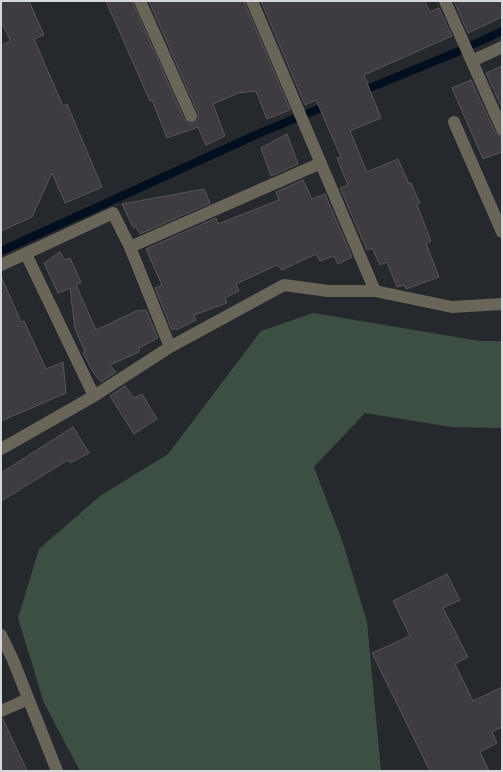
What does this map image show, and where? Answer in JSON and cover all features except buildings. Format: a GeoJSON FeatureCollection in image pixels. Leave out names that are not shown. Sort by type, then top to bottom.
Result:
{"type":"FeatureCollection","features":[{"type":"Feature","properties":{"kind":"street"},"geometry":{"type":"LineString","coordinates":[[140,1],[191,116]]}},
{"type":"Feature","properties":{"kind":"street"},"geometry":{"type":"LineString","coordinates":[[252,1],[375,291]]}},
{"type":"Feature","properties":{"kind":"street"},"geometry":{"type":"LineString","coordinates":[[445,1],[502,129]]}},
{"type":"Feature","properties":{"kind":"street"},"geometry":{"type":"LineString","coordinates":[[472,61],[502,47]]}},
{"type":"Feature","properties":{"kind":"street"},"geometry":{"type":"LineString","coordinates":[[454,122],[502,232]]}},
{"type":"Feature","properties":{"kind":"street"},"geometry":{"type":"LineString","coordinates":[[130,247],[321,162]]}},
{"type":"Feature","properties":{"kind":"street"},"geometry":{"type":"LineString","coordinates":[[1,264],[113,214],[130,247],[170,347]]}},
{"type":"Feature","properties":{"kind":"street"},"geometry":{"type":"LineString","coordinates":[[26,254],[94,396]]}},
{"type":"Feature","properties":{"kind":"street"},"geometry":{"type":"LineString","coordinates":[[1,449],[94,396],[170,347],[284,285],[328,291],[375,291],[452,307],[502,304]]}},
{"type":"Feature","properties":{"kind":"street"},"geometry":{"type":"LineString","coordinates":[[1,635],[57,771]]}},
{"type":"Feature","properties":{"kind":"street"},"geometry":{"type":"LineString","coordinates":[[1,711],[28,699]]}},
{"type":"Feature","properties":{"kind":"green space"},"geometry":{"type":"Polygon","coordinates":[[[313,313],[480,341],[502,341],[502,428],[451,427],[365,413],[314,467],[343,543],[367,622],[381,771],[80,771],[44,703],[18,618],[39,549],[100,496],[168,454],[261,331],[313,313]]]}},
{"type":"Feature","properties":{"kind":"waterway"},"geometry":{"type":"LineString","coordinates":[[360,92],[457,52],[502,31]]}},
{"type":"Feature","properties":{"kind":"waterway"},"geometry":{"type":"LineString","coordinates":[[1,251],[260,133],[328,105]]}}]}
